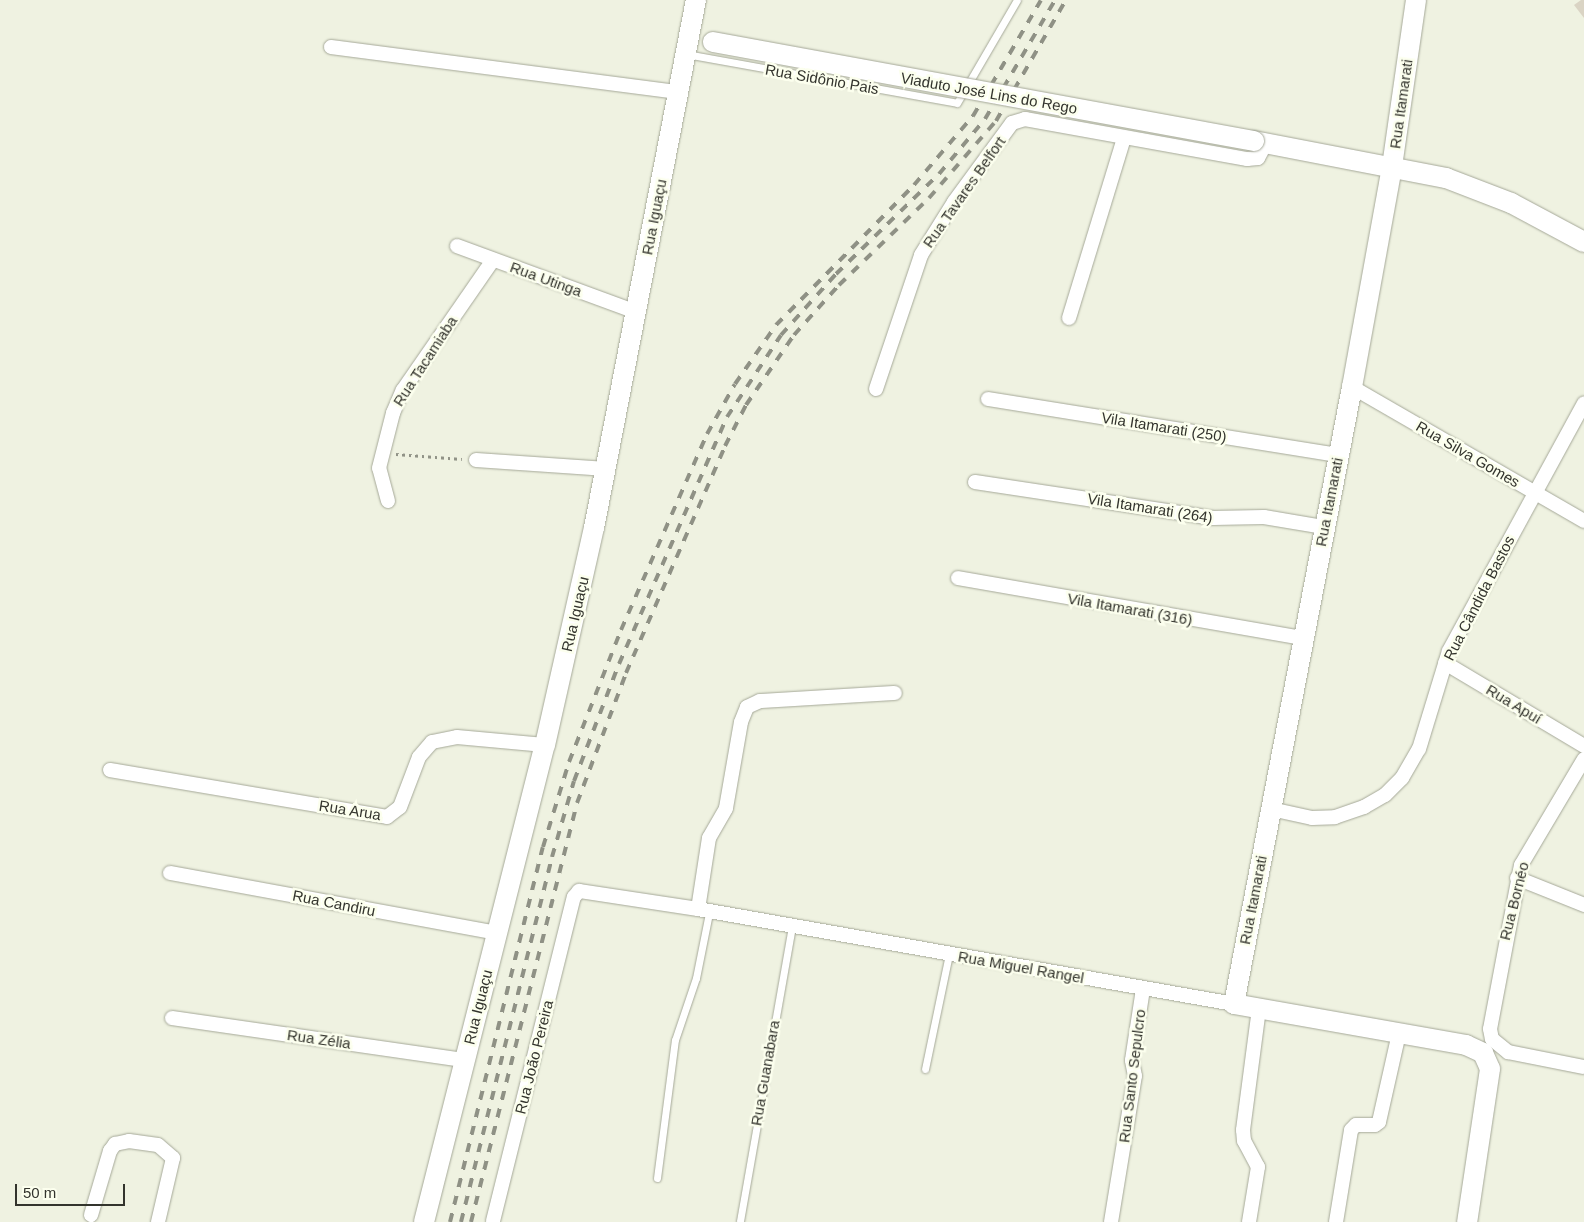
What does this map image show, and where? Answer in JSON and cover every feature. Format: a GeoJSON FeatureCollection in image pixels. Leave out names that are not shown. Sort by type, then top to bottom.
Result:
{"type":"FeatureCollection","features":[{"type":"Feature","properties":{"kind":"main road","name":"Rua Iguaçu"},"geometry":{"type":"LineString","coordinates":[[424,1222],[545,745],[607,469],[696,0]]}},
{"type":"Feature","properties":{"kind":"main road","name":"Rua Itamarati"},"geometry":{"type":"LineString","coordinates":[[1234,1004],[1302,638],[1352,387],[1392,167],[1416,0]]}},
{"type":"Feature","properties":{"kind":"main road","name":"Viaduto José Lins do Rego"},"geometry":{"type":"LineString","coordinates":[[688,46],[713,42],[1392,167]]}},
{"type":"Feature","properties":{"kind":"main road"},"geometry":{"type":"LineString","coordinates":[[1392,167],[1477,188],[1584,242]]}},
{"type":"Feature","properties":{"kind":"main road","name":"Rua Miguel Rangel"},"geometry":{"type":"LineString","coordinates":[[1234,1004],[1466,1045],[1484,1053],[1490,1069]]}},
{"type":"Feature","properties":{"kind":"main road"},"geometry":{"type":"LineString","coordinates":[[1467,1222],[1490,1069]]}},
{"type":"Feature","properties":{"kind":"street"},"geometry":{"type":"LineString","coordinates":[[330,47],[678,92]]}},
{"type":"Feature","properties":{"kind":"street","name":"Rua Tavares Belfort"},"geometry":{"type":"LineString","coordinates":[[876,389],[912,277],[930,238],[1012,123],[1025,119],[1124,138]]}},
{"type":"Feature","properties":{"kind":"street"},"geometry":{"type":"LineString","coordinates":[[1069,318],[1124,138],[1251,160],[1260,156],[1260,142]]}},
{"type":"Feature","properties":{"kind":"street","name":"Rua Utinga"},"geometry":{"type":"LineString","coordinates":[[457,246],[636,312]]}},
{"type":"Feature","properties":{"kind":"street","name":"Rua Tacamiaba"},"geometry":{"type":"LineString","coordinates":[[388,500],[379,468],[393,413],[403,390],[493,260]]}},
{"type":"Feature","properties":{"kind":"street","name":"Rua Silva Gomes"},"geometry":{"type":"LineString","coordinates":[[1352,387],[1584,521]]}},
{"type":"Feature","properties":{"kind":"street","name":"Vila Itamarati (250)"},"geometry":{"type":"LineString","coordinates":[[988,399],[1339,455]]}},
{"type":"Feature","properties":{"kind":"street","name":"Rua Cândida Bastos"},"geometry":{"type":"LineString","coordinates":[[1271,809],[1312,818],[1335,816],[1364,807],[1385,795],[1411,766],[1419,749],[1445,663],[1534,492],[1584,403]]}},
{"type":"Feature","properties":{"kind":"street"},"geometry":{"type":"LineString","coordinates":[[476,460],[607,469]]}},
{"type":"Feature","properties":{"kind":"street","name":"Vila Itamarati (264)"},"geometry":{"type":"LineString","coordinates":[[975,482],[1213,518],[1264,516],[1324,528]]}},
{"type":"Feature","properties":{"kind":"street","name":"Vila Itamarati (316)"},"geometry":{"type":"LineString","coordinates":[[958,578],[1302,638]]}},
{"type":"Feature","properties":{"kind":"street","name":"Rua Apuí"},"geometry":{"type":"LineString","coordinates":[[1445,663],[1584,746]]}},
{"type":"Feature","properties":{"kind":"street"},"geometry":{"type":"LineString","coordinates":[[703,911],[709,838],[726,808],[741,722],[747,707],[760,701],[896,693]]}},
{"type":"Feature","properties":{"kind":"street","name":"Rua Arua"},"geometry":{"type":"LineString","coordinates":[[110,770],[387,817],[400,807],[419,757],[432,742],[457,737],[545,745]]}},
{"type":"Feature","properties":{"kind":"street","name":"Rua Bornéo"},"geometry":{"type":"LineString","coordinates":[[1490,1029],[1517,878],[1525,856],[1584,758]]}},
{"type":"Feature","properties":{"kind":"street","name":"Rua Candiru"},"geometry":{"type":"LineString","coordinates":[[170,872],[497,933]]}},
{"type":"Feature","properties":{"kind":"street"},"geometry":{"type":"LineString","coordinates":[[1517,878],[1584,905]]}},
{"type":"Feature","properties":{"kind":"street","name":"Rua Miguel Rangel"},"geometry":{"type":"LineString","coordinates":[[576,893],[583,890],[1234,1004]]}},
{"type":"Feature","properties":{"kind":"street","name":"Rua João Pereira"},"geometry":{"type":"LineString","coordinates":[[494,1221],[576,893]]}},
{"type":"Feature","properties":{"kind":"street","name":"Rua Santo Sepulcro"},"geometry":{"type":"LineString","coordinates":[[1111,1222],[1135,1076],[1132,1060],[1143,989]]}},
{"type":"Feature","properties":{"kind":"street"},"geometry":{"type":"LineString","coordinates":[[1249,1222],[1258,1168],[1244,1141],[1243,1130],[1259,1008]]}},
{"type":"Feature","properties":{"kind":"street","name":"Rua Zélia"},"geometry":{"type":"LineString","coordinates":[[172,1018],[465,1060]]}},
{"type":"Feature","properties":{"kind":"street"},"geometry":{"type":"LineString","coordinates":[[1466,1045],[1490,1029],[1492,1039],[1508,1052],[1584,1067]]}},
{"type":"Feature","properties":{"kind":"street"},"geometry":{"type":"LineString","coordinates":[[1336,1222],[1350,1130],[1356,1125],[1379,1122],[1398,1033]]}},
{"type":"Feature","properties":{"kind":"street"},"geometry":{"type":"LineString","coordinates":[[1490,1069],[1497,1057],[1508,1052]]}},
{"type":"Feature","properties":{"kind":"street"},"geometry":{"type":"LineString","coordinates":[[91,1215],[110,1151],[115,1144],[130,1141],[158,1145],[173,1158],[158,1222]]}},
{"type":"Feature","properties":{"kind":"lane","name":"Rua Sidônio Pais"},"geometry":{"type":"LineString","coordinates":[[688,46],[957,104],[1017,0]]}},
{"type":"Feature","properties":{"kind":"lane"},"geometry":{"type":"LineString","coordinates":[[657,1178],[675,1040],[696,978],[703,911]]}},
{"type":"Feature","properties":{"kind":"lane","name":"Rua Guanabara"},"geometry":{"type":"LineString","coordinates":[[740,1221],[792,926]]}},
{"type":"Feature","properties":{"kind":"lane"},"geometry":{"type":"LineString","coordinates":[[925,1068],[949,954]]}},
{"type":"Feature","properties":{"kind":"path"},"geometry":{"type":"LineString","coordinates":[[382,453],[476,460]]}},
{"type":"Feature","properties":{"kind":"building"},"geometry":{"type":"Polygon","coordinates":[[[1584,0],[1584,18],[1574,5],[1584,0]]]}},
{"type":"Feature","properties":{"kind":"railway"},"geometry":{"type":"LineString","coordinates":[[450,1222],[543,847],[569,762],[621,630],[707,434],[735,384],[776,325],[914,185],[973,116],[1041,0]]}},
{"type":"Feature","properties":{"kind":"railway"},"geometry":{"type":"LineString","coordinates":[[461,1222],[552,857],[574,781],[619,664],[727,417],[781,335],[836,274],[939,174],[985,119],[1055,0]]}},
{"type":"Feature","properties":{"kind":"railway"},"geometry":{"type":"LineString","coordinates":[[471,1222],[577,803],[626,673],[725,446],[746,405],[794,335],[839,285],[929,198],[996,121],[1066,0]]}}]}
